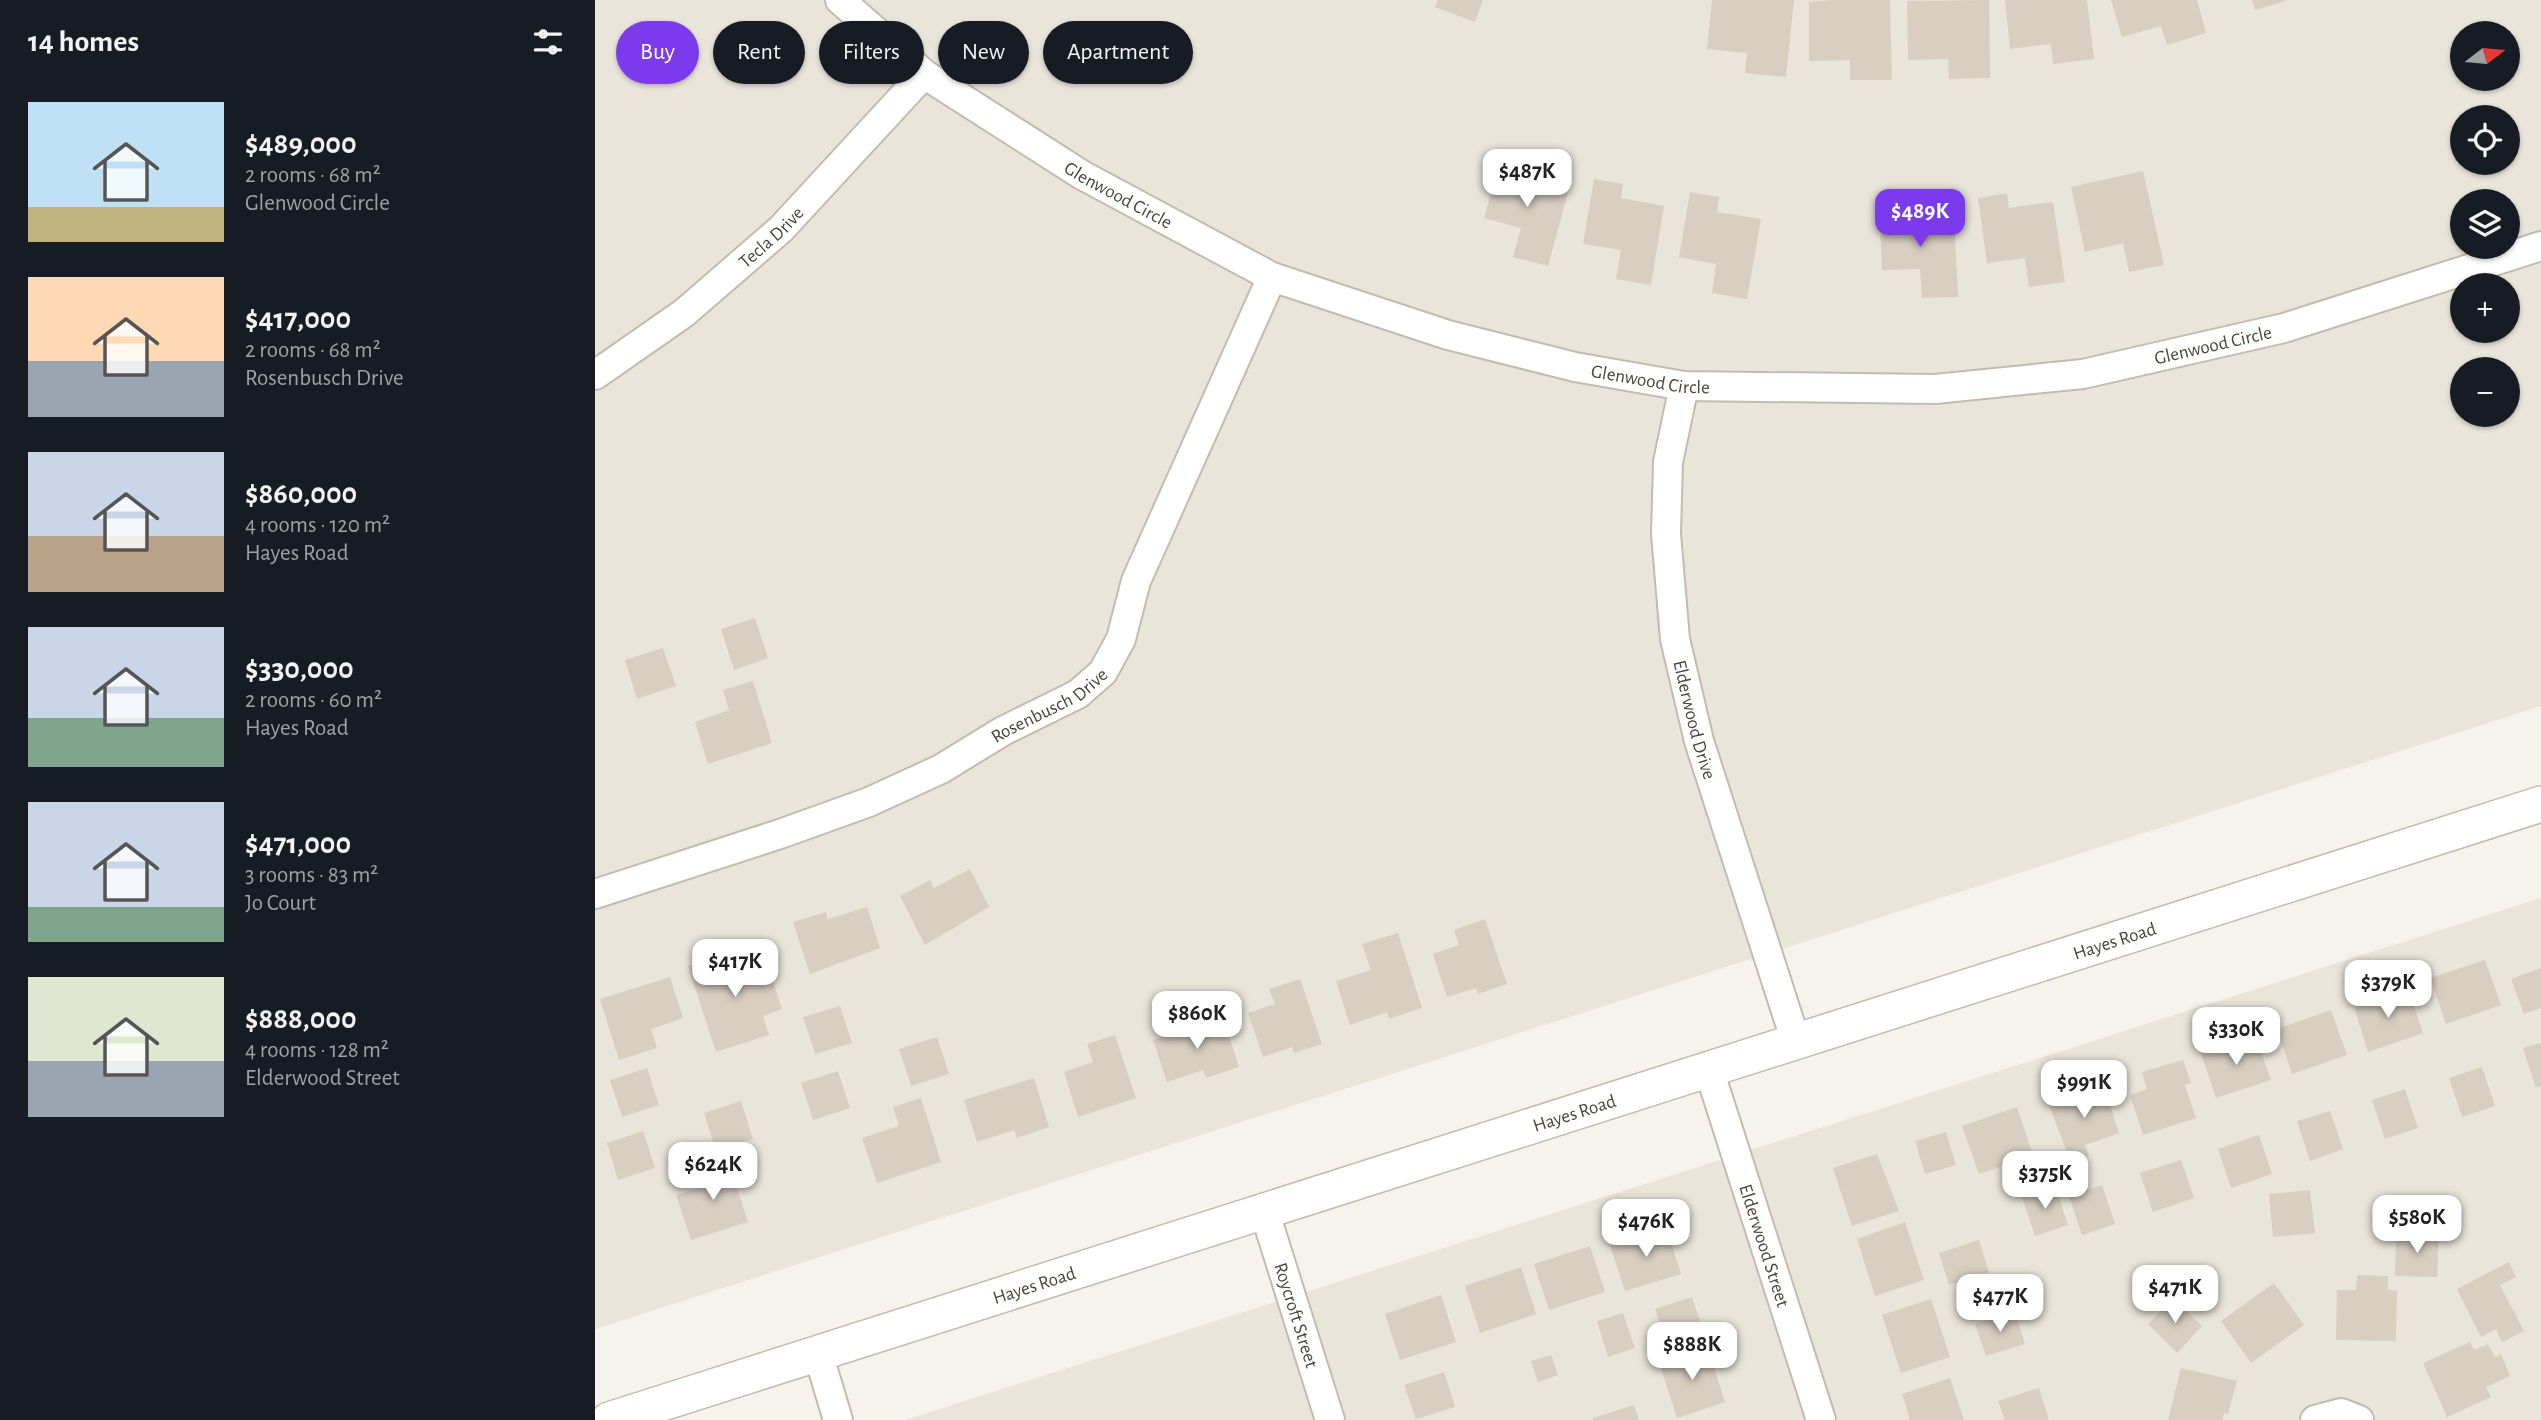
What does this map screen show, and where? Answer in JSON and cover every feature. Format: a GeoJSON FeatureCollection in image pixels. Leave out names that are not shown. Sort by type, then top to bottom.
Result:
{"type":"FeatureCollection","features":[{"type":"Feature","properties":{"kind":"street","name":"Glenwood Circle"},"geometry":{"type":"LineString","coordinates":[[840,0],[864,21]]}},
{"type":"Feature","properties":{"kind":"street","name":"Glenwood Circle"},"geometry":{"type":"LineString","coordinates":[[924,74],[1082,175],[1272,277],[1448,335],[1575,367],[1684,386],[1865,391],[1934,389],[2083,374],[2284,328],[2541,246]]}},
{"type":"Feature","properties":{"kind":"street","name":"Tecla Drive"},"geometry":{"type":"LineString","coordinates":[[595,375],[684,313],[781,229],[915,84]]}},
{"type":"Feature","properties":{"kind":"street","name":"Rosenbusch Drive"},"geometry":{"type":"LineString","coordinates":[[595,894],[869,802],[941,769],[1003,731],[1078,694],[1095,680],[1103,672],[1121,639],[1136,581],[1272,277]]}},
{"type":"Feature","properties":{"kind":"street","name":"Elderwood Drive"},"geometry":{"type":"LineString","coordinates":[[1684,386],[1668,462],[1666,534],[1675,639],[1699,741],[1797,1042]]}},
{"type":"Feature","properties":{"kind":"street","name":"Hayes Road"},"geometry":{"type":"LineString","coordinates":[[609,1420],[2541,804]]}},
{"type":"Feature","properties":{"kind":"street","name":"Elderwood Street"},"geometry":{"type":"LineString","coordinates":[[1709,1070],[1821,1420]]}},
{"type":"Feature","properties":{"kind":"street","name":"Roycroft Street"},"geometry":{"type":"LineString","coordinates":[[1264,1210],[1330,1420]]}},
{"type":"Feature","properties":{"kind":"street"},"geometry":{"type":"LineString","coordinates":[[818,1353],[838,1420]]}},
{"type":"Feature","properties":{"kind":"street"},"geometry":{"type":"LineString","coordinates":[[2315,1420],[2341,1413],[2360,1420]]}},
{"type":"Feature","properties":{"kind":"shaded area"},"geometry":{"type":"Polygon","coordinates":[[[595,0],[2541,0],[2541,706],[595,1329],[595,0]]]}},
{"type":"Feature","properties":{"kind":"shaded area"},"geometry":{"type":"Polygon","coordinates":[[[2541,898],[2541,1420],[905,1420],[2541,898]]]}},
{"type":"Feature","properties":{"kind":"building"},"geometry":{"type":"Polygon","coordinates":[[[1438,0],[1483,0],[1475,22],[1435,7],[1438,0]]]}},
{"type":"Feature","properties":{"kind":"building"},"geometry":{"type":"Polygon","coordinates":[[[1712,0],[1794,0],[1786,77],[1745,73],[1747,53],[1707,49],[1712,0]]]}},
{"type":"Feature","properties":{"kind":"building"},"geometry":{"type":"Polygon","coordinates":[[[1890,0],[1892,80],[1850,80],[1850,60],[1809,61],[1809,2],[1890,0]]]}},
{"type":"Feature","properties":{"kind":"building"},"geometry":{"type":"Polygon","coordinates":[[[1989,0],[1990,78],[1949,79],[1948,59],[1908,60],[1907,1],[1989,0]]]}},
{"type":"Feature","properties":{"kind":"building"},"geometry":{"type":"Polygon","coordinates":[[[2005,0],[2087,0],[2094,59],[2053,64],[2051,44],[2010,49],[2005,0]]]}},
{"type":"Feature","properties":{"kind":"building"},"geometry":{"type":"Polygon","coordinates":[[[2111,0],[2197,0],[2206,33],[2167,45],[2161,26],[2122,37],[2111,0]]]}},
{"type":"Feature","properties":{"kind":"building"},"geometry":{"type":"Polygon","coordinates":[[[2252,0],[2286,0],[2286,1],[2255,10],[2252,0]]]}},
{"type":"Feature","properties":{"kind":"building"},"geometry":{"type":"Polygon","coordinates":[[[1502,154],[1530,162],[1526,177],[1569,189],[1548,266],[1513,257],[1521,228],[1484,218],[1502,154]]]}},
{"type":"Feature","properties":{"kind":"building"},"geometry":{"type":"Polygon","coordinates":[[[2143,171],[2164,265],[2129,272],[2123,243],[2085,252],[2071,187],[2143,171]]]}},
{"type":"Feature","properties":{"kind":"building"},"geometry":{"type":"Polygon","coordinates":[[[1594,179],[1623,184],[1621,198],[1664,206],[1651,285],[1616,279],[1621,250],[1583,244],[1594,179]]]}},
{"type":"Feature","properties":{"kind":"building"},"geometry":{"type":"Polygon","coordinates":[[[1690,192],[1719,197],[1717,212],[1761,219],[1747,299],[1712,293],[1716,264],[1679,257],[1690,192]]]}},
{"type":"Feature","properties":{"kind":"building"},"geometry":{"type":"Polygon","coordinates":[[[2007,193],[2009,208],[2053,202],[2065,282],[2029,287],[2025,258],[1987,263],[1978,198],[2007,193]]]}},
{"type":"Feature","properties":{"kind":"building"},"geometry":{"type":"Polygon","coordinates":[[[1909,203],[1909,218],[1954,216],[1958,297],[1922,298],[1920,269],[1882,270],[1879,205],[1909,203]]]}},
{"type":"Feature","properties":{"kind":"building"},"geometry":{"type":"Polygon","coordinates":[[[755,618],[768,658],[734,670],[721,629],[755,618]]]}},
{"type":"Feature","properties":{"kind":"building"},"geometry":{"type":"Polygon","coordinates":[[[663,648],[676,686],[637,699],[625,660],[663,648]]]}},
{"type":"Feature","properties":{"kind":"building"},"geometry":{"type":"Polygon","coordinates":[[[753,681],[772,743],[708,764],[695,722],[729,710],[723,690],[753,681]]]}},
{"type":"Feature","properties":{"kind":"building"},"geometry":{"type":"Polygon","coordinates":[[[970,869],[989,907],[925,945],[900,896],[930,880],[934,888],[970,869]]]}},
{"type":"Feature","properties":{"kind":"building"},"geometry":{"type":"Polygon","coordinates":[[[867,907],[880,948],[810,974],[793,922],[826,912],[828,919],[867,907]]]}},
{"type":"Feature","properties":{"kind":"building"},"geometry":{"type":"Polygon","coordinates":[[[1485,919],[1507,984],[1478,994],[1476,988],[1447,997],[1433,954],[1459,945],[1454,930],[1485,919]]]}},
{"type":"Feature","properties":{"kind":"building"},"geometry":{"type":"Polygon","coordinates":[[[1398,933],[1422,1008],[1389,1019],[1387,1012],[1350,1025],[1336,981],[1371,970],[1362,944],[1398,933]]]}},
{"type":"Feature","properties":{"kind":"building"},"geometry":{"type":"Polygon","coordinates":[[[724,954],[728,965],[749,958],[750,963],[765,958],[782,1009],[763,1016],[769,1035],[716,1052],[688,966],[724,954]]]}},
{"type":"Feature","properties":{"kind":"building"},"geometry":{"type":"Polygon","coordinates":[[[2485,960],[2501,1005],[2446,1024],[2430,978],[2485,960]]]}},
{"type":"Feature","properties":{"kind":"building"},"geometry":{"type":"Polygon","coordinates":[[[2541,968],[2541,1008],[2524,1014],[2511,979],[2541,968]]]}},
{"type":"Feature","properties":{"kind":"building"},"geometry":{"type":"Polygon","coordinates":[[[670,977],[683,1018],[651,1029],[657,1048],[619,1060],[600,999],[670,977]]]}},
{"type":"Feature","properties":{"kind":"building"},"geometry":{"type":"Polygon","coordinates":[[[1300,979],[1322,1044],[1294,1053],[1292,1047],[1263,1057],[1248,1013],[1275,1004],[1269,989],[1300,979]]]}},
{"type":"Feature","properties":{"kind":"building"},"geometry":{"type":"Polygon","coordinates":[[[2408,988],[2423,1033],[2368,1052],[2354,1007],[2408,988]]]}},
{"type":"Feature","properties":{"kind":"building"},"geometry":{"type":"Polygon","coordinates":[[[840,1006],[852,1043],[815,1054],[803,1017],[840,1006]]]}},
{"type":"Feature","properties":{"kind":"building"},"geometry":{"type":"Polygon","coordinates":[[[2331,1010],[2347,1055],[2292,1074],[2277,1029],[2331,1010]]]}},
{"type":"Feature","properties":{"kind":"building"},"geometry":{"type":"Polygon","coordinates":[[[1223,1017],[1239,1067],[1206,1078],[1203,1070],[1167,1082],[1153,1040],[1223,1017]]]}},
{"type":"Feature","properties":{"kind":"building"},"geometry":{"type":"Polygon","coordinates":[[[1115,1035],[1136,1098],[1078,1117],[1064,1072],[1093,1062],[1087,1044],[1115,1035]]]}},
{"type":"Feature","properties":{"kind":"building"},"geometry":{"type":"Polygon","coordinates":[[[2255,1035],[2271,1080],[2216,1098],[2201,1053],[2255,1035]]]}},
{"type":"Feature","properties":{"kind":"building"},"geometry":{"type":"Polygon","coordinates":[[[937,1037],[949,1074],[911,1086],[899,1049],[937,1037]]]}},
{"type":"Feature","properties":{"kind":"building"},"geometry":{"type":"Polygon","coordinates":[[[2541,1043],[2541,1086],[2536,1088],[2523,1048],[2541,1043]]]}},
{"type":"Feature","properties":{"kind":"building"},"geometry":{"type":"Polygon","coordinates":[[[2183,1060],[2191,1083],[2185,1085],[2196,1118],[2143,1135],[2130,1095],[2147,1089],[2142,1072],[2183,1060]]]}},
{"type":"Feature","properties":{"kind":"building"},"geometry":{"type":"Polygon","coordinates":[[[2482,1067],[2495,1106],[2462,1117],[2449,1078],[2482,1067]]]}},
{"type":"Feature","properties":{"kind":"building"},"geometry":{"type":"Polygon","coordinates":[[[647,1068],[659,1105],[622,1117],[610,1080],[647,1068]]]}},
{"type":"Feature","properties":{"kind":"building"},"geometry":{"type":"Polygon","coordinates":[[[838,1071],[850,1108],[813,1120],[801,1083],[838,1071]]]}},
{"type":"Feature","properties":{"kind":"building"},"geometry":{"type":"Polygon","coordinates":[[[1034,1078],[1049,1127],[1017,1138],[1014,1130],[977,1142],[964,1100],[1034,1078]]]}},
{"type":"Feature","properties":{"kind":"building"},"geometry":{"type":"Polygon","coordinates":[[[2103,1084],[2119,1133],[2085,1145],[2089,1156],[2071,1162],[2048,1103],[2103,1084]]]}},
{"type":"Feature","properties":{"kind":"building"},"geometry":{"type":"Polygon","coordinates":[[[2405,1089],[2418,1128],[2385,1139],[2372,1100],[2405,1089]]]}},
{"type":"Feature","properties":{"kind":"building"},"geometry":{"type":"Polygon","coordinates":[[[921,1098],[941,1162],[877,1183],[862,1138],[899,1126],[893,1107],[921,1098]]]}},
{"type":"Feature","properties":{"kind":"building"},"geometry":{"type":"Polygon","coordinates":[[[741,1101],[753,1139],[716,1151],[704,1113],[741,1101]]]}},
{"type":"Feature","properties":{"kind":"building"},"geometry":{"type":"Polygon","coordinates":[[[2017,1107],[2033,1156],[1979,1174],[1962,1126],[2017,1107]]]}},
{"type":"Feature","properties":{"kind":"building"},"geometry":{"type":"Polygon","coordinates":[[[2330,1111],[2343,1149],[2310,1161],[2297,1121],[2330,1111]]]}},
{"type":"Feature","properties":{"kind":"building"},"geometry":{"type":"Polygon","coordinates":[[[643,1131],[655,1168],[618,1180],[607,1143],[643,1131]]]}},
{"type":"Feature","properties":{"kind":"building"},"geometry":{"type":"Polygon","coordinates":[[[1946,1132],[1956,1165],[1925,1174],[1915,1141],[1946,1132]]]}},
{"type":"Feature","properties":{"kind":"building"},"geometry":{"type":"Polygon","coordinates":[[[2259,1135],[2272,1174],[2231,1188],[2218,1149],[2259,1135]]]}},
{"type":"Feature","properties":{"kind":"building"},"geometry":{"type":"Polygon","coordinates":[[[1877,1154],[1899,1211],[1852,1226],[1833,1168],[1877,1154]]]}},
{"type":"Feature","properties":{"kind":"building"},"geometry":{"type":"Polygon","coordinates":[[[727,1158],[748,1222],[691,1240],[676,1195],[705,1186],[698,1167],[727,1158]]]}},
{"type":"Feature","properties":{"kind":"building"},"geometry":{"type":"Polygon","coordinates":[[[2181,1160],[2194,1198],[2153,1212],[2140,1173],[2181,1160]]]}},
{"type":"Feature","properties":{"kind":"building"},"geometry":{"type":"Polygon","coordinates":[[[2102,1185],[2115,1224],[2082,1235],[2069,1196],[2102,1185]]]}},
{"type":"Feature","properties":{"kind":"building"},"geometry":{"type":"Polygon","coordinates":[[[2055,1186],[2068,1225],[2035,1236],[2022,1197],[2055,1186]]]}},
{"type":"Feature","properties":{"kind":"building"},"geometry":{"type":"Polygon","coordinates":[[[2310,1190],[2315,1233],[2273,1237],[2269,1194],[2310,1190]]]}},
{"type":"Feature","properties":{"kind":"building"},"geometry":{"type":"Polygon","coordinates":[[[1905,1222],[1924,1280],[1875,1296],[1857,1239],[1905,1222]]]}},
{"type":"Feature","properties":{"kind":"building"},"geometry":{"type":"Polygon","coordinates":[[[1666,1227],[1681,1274],[1625,1291],[1610,1245],[1666,1227]]]}},
{"type":"Feature","properties":{"kind":"building"},"geometry":{"type":"Polygon","coordinates":[[[2396,1233],[2439,1234],[2437,1277],[2395,1276],[2396,1233]]]}},
{"type":"Feature","properties":{"kind":"building"},"geometry":{"type":"Polygon","coordinates":[[[1979,1240],[1989,1273],[1949,1285],[1939,1253],[1979,1240]]]}},
{"type":"Feature","properties":{"kind":"building"},"geometry":{"type":"Polygon","coordinates":[[[1590,1246],[1605,1292],[1549,1310],[1534,1264],[1590,1246]]]}},
{"type":"Feature","properties":{"kind":"building"},"geometry":{"type":"Polygon","coordinates":[[[2509,1262],[2516,1277],[2500,1285],[2524,1331],[2502,1342],[2496,1329],[2481,1337],[2457,1289],[2509,1262]]]}},
{"type":"Feature","properties":{"kind":"building"},"geometry":{"type":"Polygon","coordinates":[[[1521,1267],[1536,1314],[1480,1333],[1465,1286],[1521,1267]]]}},
{"type":"Feature","properties":{"kind":"building"},"geometry":{"type":"Polygon","coordinates":[[[2357,1275],[2388,1276],[2388,1290],[2397,1291],[2396,1341],[2336,1340],[2337,1290],[2356,1290],[2357,1275]]]}},
{"type":"Feature","properties":{"kind":"building"},"geometry":{"type":"Polygon","coordinates":[[[2274,1283],[2304,1325],[2251,1363],[2221,1321],[2274,1283]]]}},
{"type":"Feature","properties":{"kind":"building"},"geometry":{"type":"Polygon","coordinates":[[[1441,1295],[1456,1342],[1400,1360],[1385,1314],[1441,1295]]]}},
{"type":"Feature","properties":{"kind":"building"},"geometry":{"type":"Polygon","coordinates":[[[1692,1297],[1702,1327],[1665,1338],[1655,1309],[1692,1297]]]}},
{"type":"Feature","properties":{"kind":"building"},"geometry":{"type":"Polygon","coordinates":[[[2173,1298],[2202,1326],[2177,1353],[2148,1324],[2173,1298]]]}},
{"type":"Feature","properties":{"kind":"building"},"geometry":{"type":"Polygon","coordinates":[[[1931,1299],[1950,1357],[1901,1373],[1882,1315],[1931,1299]]]}},
{"type":"Feature","properties":{"kind":"building"},"geometry":{"type":"Polygon","coordinates":[[[2015,1311],[2025,1344],[1986,1356],[1975,1324],[2015,1311]]]}},
{"type":"Feature","properties":{"kind":"building"},"geometry":{"type":"Polygon","coordinates":[[[1623,1313],[1635,1348],[1608,1357],[1597,1321],[1623,1313]]]}},
{"type":"Feature","properties":{"kind":"building"},"geometry":{"type":"Polygon","coordinates":[[[2470,1342],[2474,1350],[2488,1344],[2495,1357],[2501,1354],[2510,1376],[2486,1387],[2491,1397],[2447,1417],[2423,1363],[2470,1342]]]}},
{"type":"Feature","properties":{"kind":"building"},"geometry":{"type":"Polygon","coordinates":[[[1707,1346],[1725,1402],[1677,1418],[1659,1362],[1707,1346]]]}},
{"type":"Feature","properties":{"kind":"building"},"geometry":{"type":"Polygon","coordinates":[[[1551,1355],[1558,1375],[1538,1382],[1531,1361],[1551,1355]]]}},
{"type":"Feature","properties":{"kind":"building"},"geometry":{"type":"Polygon","coordinates":[[[2181,1368],[2237,1381],[2228,1414],[2224,1413],[2222,1420],[2168,1420],[2181,1368]]]}},
{"type":"Feature","properties":{"kind":"building"},"geometry":{"type":"Polygon","coordinates":[[[1444,1372],[1455,1407],[1416,1419],[1404,1385],[1444,1372]]]}},
{"type":"Feature","properties":{"kind":"building"},"geometry":{"type":"Polygon","coordinates":[[[1950,1378],[1964,1420],[1910,1420],[1902,1394],[1950,1378]]]}},
{"type":"Feature","properties":{"kind":"building"},"geometry":{"type":"Polygon","coordinates":[[[2039,1388],[2049,1420],[2005,1420],[1998,1401],[2039,1388]]]}},
{"type":"Feature","properties":{"kind":"building"},"geometry":{"type":"Polygon","coordinates":[[[1634,1405],[1639,1420],[1593,1420],[1593,1418],[1634,1405]]]}}]}
